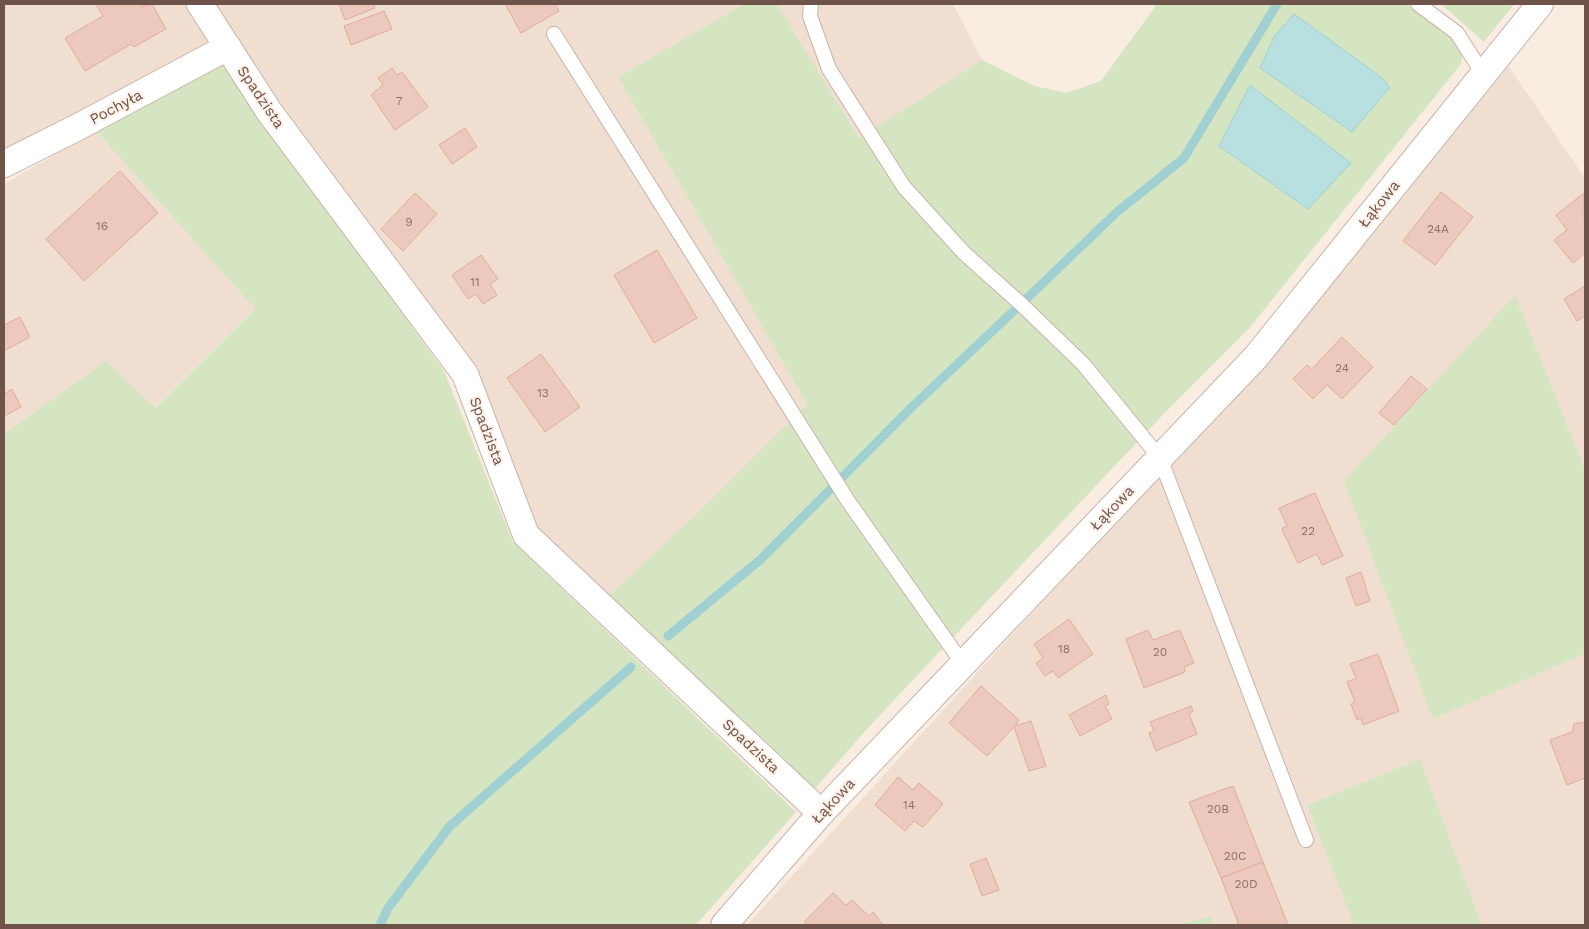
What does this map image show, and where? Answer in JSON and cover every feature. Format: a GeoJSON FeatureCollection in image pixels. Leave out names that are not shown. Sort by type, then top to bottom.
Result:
{"type":"FeatureCollection","features":[{"type":"Feature","properties":{"kind":"street","name":"Spadzista"},"geometry":{"type":"LineString","coordinates":[[200,4],[268,110],[465,374],[526,535],[821,812]]}},
{"type":"Feature","properties":{"kind":"street","name":"Łąkowa"},"geometry":{"type":"LineString","coordinates":[[724,925],[821,812],[1256,357],[1540,4]]}},
{"type":"Feature","properties":{"kind":"street","name":"Pochyła"},"geometry":{"type":"LineString","coordinates":[[4,164],[228,47]]}},
{"type":"Feature","properties":{"kind":"lane"},"geometry":{"type":"LineString","coordinates":[[811,4],[810,16],[829,70],[904,187],[964,253],[1021,304],[1084,365],[1160,458],[1306,840]]}},
{"type":"Feature","properties":{"kind":"lane"},"geometry":{"type":"LineString","coordinates":[[1418,4],[1457,33],[1483,74]]}},
{"type":"Feature","properties":{"kind":"lane"},"geometry":{"type":"LineString","coordinates":[[554,34],[848,501],[963,664]]}},
{"type":"Feature","properties":{"kind":"shaded area"},"geometry":{"type":"Polygon","coordinates":[[[4,4],[744,4],[618,77],[807,404],[715,496],[605,600],[526,535],[474,370],[290,119],[233,31],[4,153],[4,4]]]}},
{"type":"Feature","properties":{"kind":"shaded area"},"geometry":{"type":"Polygon","coordinates":[[[777,4],[953,4],[982,60],[859,138],[777,4]]]}},
{"type":"Feature","properties":{"kind":"shaded area"},"geometry":{"type":"Polygon","coordinates":[[[1505,61],[1585,178],[1585,469],[1515,296],[1433,719],[1585,654],[1585,925],[1482,925],[1420,759],[1307,805],[1354,925],[1214,925],[1211,916],[1177,925],[747,925],[1186,444],[1505,61]]]}},
{"type":"Feature","properties":{"kind":"shaded area"},"geometry":{"type":"Polygon","coordinates":[[[96,131],[255,309],[154,408],[106,361],[4,434],[4,184],[96,131]]]}},
{"type":"Feature","properties":{"kind":"green space"},"geometry":{"type":"Polygon","coordinates":[[[744,4],[777,4],[859,138],[982,60],[1035,86],[1066,93],[1101,81],[1157,4],[1408,4],[1464,43],[1461,64],[1251,326],[1157,421],[866,730],[813,791],[605,600],[715,496],[807,404],[618,77],[744,4]]]}},
{"type":"Feature","properties":{"kind":"green space"},"geometry":{"type":"Polygon","coordinates":[[[1441,4],[1514,4],[1484,42],[1441,4]]]}},
{"type":"Feature","properties":{"kind":"green space"},"geometry":{"type":"Polygon","coordinates":[[[221,62],[444,371],[513,542],[796,812],[696,925],[4,925],[4,434],[106,361],[155,408],[255,309],[96,131],[221,62]]]}},
{"type":"Feature","properties":{"kind":"green space"},"geometry":{"type":"Polygon","coordinates":[[[1515,295],[1585,469],[1585,654],[1433,719],[1344,481],[1515,295]]]}},
{"type":"Feature","properties":{"kind":"green space"},"geometry":{"type":"Polygon","coordinates":[[[1420,759],[1482,925],[1354,925],[1307,805],[1420,759]]]}},
{"type":"Feature","properties":{"kind":"green space"},"geometry":{"type":"Polygon","coordinates":[[[1211,916],[1214,925],[1177,925],[1211,916]]]}},
{"type":"Feature","properties":{"kind":"water"},"geometry":{"type":"Polygon","coordinates":[[[1294,14],[1381,77],[1390,87],[1352,132],[1260,68],[1274,37],[1294,14]]]}},
{"type":"Feature","properties":{"kind":"water"},"geometry":{"type":"Polygon","coordinates":[[[1250,85],[1351,163],[1308,209],[1219,146],[1250,85]]]}},
{"type":"Feature","properties":{"kind":"building"},"geometry":{"type":"Polygon","coordinates":[[[96,4],[140,4],[142,7],[152,4],[166,29],[134,47],[131,44],[85,71],[65,38],[103,16],[96,4]]]}},
{"type":"Feature","properties":{"kind":"building"},"geometry":{"type":"Polygon","coordinates":[[[339,4],[373,4],[375,8],[345,20],[339,4]]]}},
{"type":"Feature","properties":{"kind":"building"},"geometry":{"type":"Polygon","coordinates":[[[505,4],[555,4],[559,11],[521,33],[505,4]]]}},
{"type":"Feature","properties":{"kind":"building"},"geometry":{"type":"Polygon","coordinates":[[[384,11],[392,29],[351,45],[344,26],[384,11]]]}},
{"type":"Feature","properties":{"kind":"building"},"geometry":{"type":"Polygon","coordinates":[[[392,68],[397,75],[402,72],[428,107],[395,130],[371,95],[383,85],[378,78],[392,68]]]}},
{"type":"Feature","properties":{"kind":"building"},"geometry":{"type":"Polygon","coordinates":[[[465,128],[477,147],[452,164],[439,145],[465,128]]]}},
{"type":"Feature","properties":{"kind":"building"},"geometry":{"type":"Polygon","coordinates":[[[120,171],[158,213],[84,281],[46,239],[120,171]]]}},
{"type":"Feature","properties":{"kind":"building"},"geometry":{"type":"Polygon","coordinates":[[[1441,192],[1473,217],[1435,265],[1403,241],[1441,192]]]}},
{"type":"Feature","properties":{"kind":"building"},"geometry":{"type":"Polygon","coordinates":[[[415,193],[437,214],[403,251],[381,229],[415,193]]]}},
{"type":"Feature","properties":{"kind":"building"},"geometry":{"type":"Polygon","coordinates":[[[1584,193],[1585,253],[1573,263],[1554,240],[1567,230],[1556,215],[1584,193]]]}},
{"type":"Feature","properties":{"kind":"building"},"geometry":{"type":"Polygon","coordinates":[[[657,250],[697,318],[654,343],[614,275],[657,250]]]}},
{"type":"Feature","properties":{"kind":"building"},"geometry":{"type":"Polygon","coordinates":[[[481,255],[498,279],[490,284],[497,295],[483,304],[476,294],[468,299],[452,275],[481,255]]]}},
{"type":"Feature","properties":{"kind":"building"},"geometry":{"type":"Polygon","coordinates":[[[1585,286],[1585,316],[1577,321],[1564,299],[1585,286]]]}},
{"type":"Feature","properties":{"kind":"building"},"geometry":{"type":"Polygon","coordinates":[[[20,317],[30,337],[4,351],[4,325],[20,317]]]}},
{"type":"Feature","properties":{"kind":"building"},"geometry":{"type":"Polygon","coordinates":[[[1342,337],[1373,367],[1342,399],[1327,385],[1313,399],[1293,379],[1307,365],[1312,369],[1342,337]]]}},
{"type":"Feature","properties":{"kind":"building"},"geometry":{"type":"Polygon","coordinates":[[[541,354],[580,407],[545,432],[507,378],[541,354]]]}},
{"type":"Feature","properties":{"kind":"building"},"geometry":{"type":"Polygon","coordinates":[[[1411,376],[1427,389],[1394,425],[1379,413],[1411,376]]]}},
{"type":"Feature","properties":{"kind":"building"},"geometry":{"type":"Polygon","coordinates":[[[12,389],[21,407],[4,416],[4,394],[12,389]]]}},
{"type":"Feature","properties":{"kind":"building"},"geometry":{"type":"Polygon","coordinates":[[[1315,493],[1343,556],[1322,565],[1317,554],[1298,563],[1284,534],[1282,528],[1287,526],[1279,508],[1315,493]]]}},
{"type":"Feature","properties":{"kind":"building"},"geometry":{"type":"Polygon","coordinates":[[[1361,572],[1370,601],[1356,606],[1346,578],[1361,572]]]}},
{"type":"Feature","properties":{"kind":"building"},"geometry":{"type":"Polygon","coordinates":[[[1069,619],[1093,654],[1058,678],[1053,671],[1045,676],[1036,663],[1043,658],[1034,644],[1069,619]]]}},
{"type":"Feature","properties":{"kind":"building"},"geometry":{"type":"Polygon","coordinates":[[[1148,630],[1153,640],[1180,630],[1194,663],[1184,667],[1185,672],[1144,688],[1126,639],[1148,630]]]}},
{"type":"Feature","properties":{"kind":"building"},"geometry":{"type":"Polygon","coordinates":[[[1378,654],[1399,711],[1363,725],[1361,718],[1357,720],[1351,704],[1355,702],[1347,682],[1356,678],[1350,664],[1378,654]]]}},
{"type":"Feature","properties":{"kind":"building"},"geometry":{"type":"Polygon","coordinates":[[[981,686],[1019,720],[1015,726],[1031,721],[1046,766],[1029,771],[1014,727],[987,756],[949,723],[981,686]]]}},
{"type":"Feature","properties":{"kind":"building"},"geometry":{"type":"Polygon","coordinates":[[[1106,695],[1109,704],[1105,706],[1112,719],[1080,736],[1069,715],[1106,695]]]}},
{"type":"Feature","properties":{"kind":"building"},"geometry":{"type":"Polygon","coordinates":[[[1191,706],[1193,711],[1189,714],[1197,734],[1156,751],[1149,733],[1154,731],[1150,722],[1191,706]]]}},
{"type":"Feature","properties":{"kind":"building"},"geometry":{"type":"Polygon","coordinates":[[[1582,722],[1585,724],[1585,778],[1567,785],[1550,740],[1572,732],[1574,724],[1582,722]]]}},
{"type":"Feature","properties":{"kind":"building"},"geometry":{"type":"Polygon","coordinates":[[[898,777],[913,790],[919,783],[943,804],[923,827],[914,821],[905,831],[875,805],[898,777]]]}},
{"type":"Feature","properties":{"kind":"building"},"geometry":{"type":"Polygon","coordinates":[[[1233,786],[1263,862],[1221,878],[1189,802],[1233,786]]]}},
{"type":"Feature","properties":{"kind":"building"},"geometry":{"type":"Polygon","coordinates":[[[986,858],[999,890],[982,896],[970,864],[986,858]]]}},
{"type":"Feature","properties":{"kind":"building"},"geometry":{"type":"Polygon","coordinates":[[[1263,862],[1288,925],[1239,925],[1221,878],[1263,862]]]}},
{"type":"Feature","properties":{"kind":"building"},"geometry":{"type":"Polygon","coordinates":[[[833,893],[846,905],[852,900],[869,916],[873,912],[883,925],[807,925],[804,922],[833,893]]]}},
{"type":"Feature","properties":{"kind":"waterway"},"geometry":{"type":"LineString","coordinates":[[668,636],[760,560],[914,405],[1117,212],[1184,158],[1277,4]]}},
{"type":"Feature","properties":{"kind":"waterway"},"geometry":{"type":"LineString","coordinates":[[380,925],[388,908],[450,826],[631,667]]}}]}
